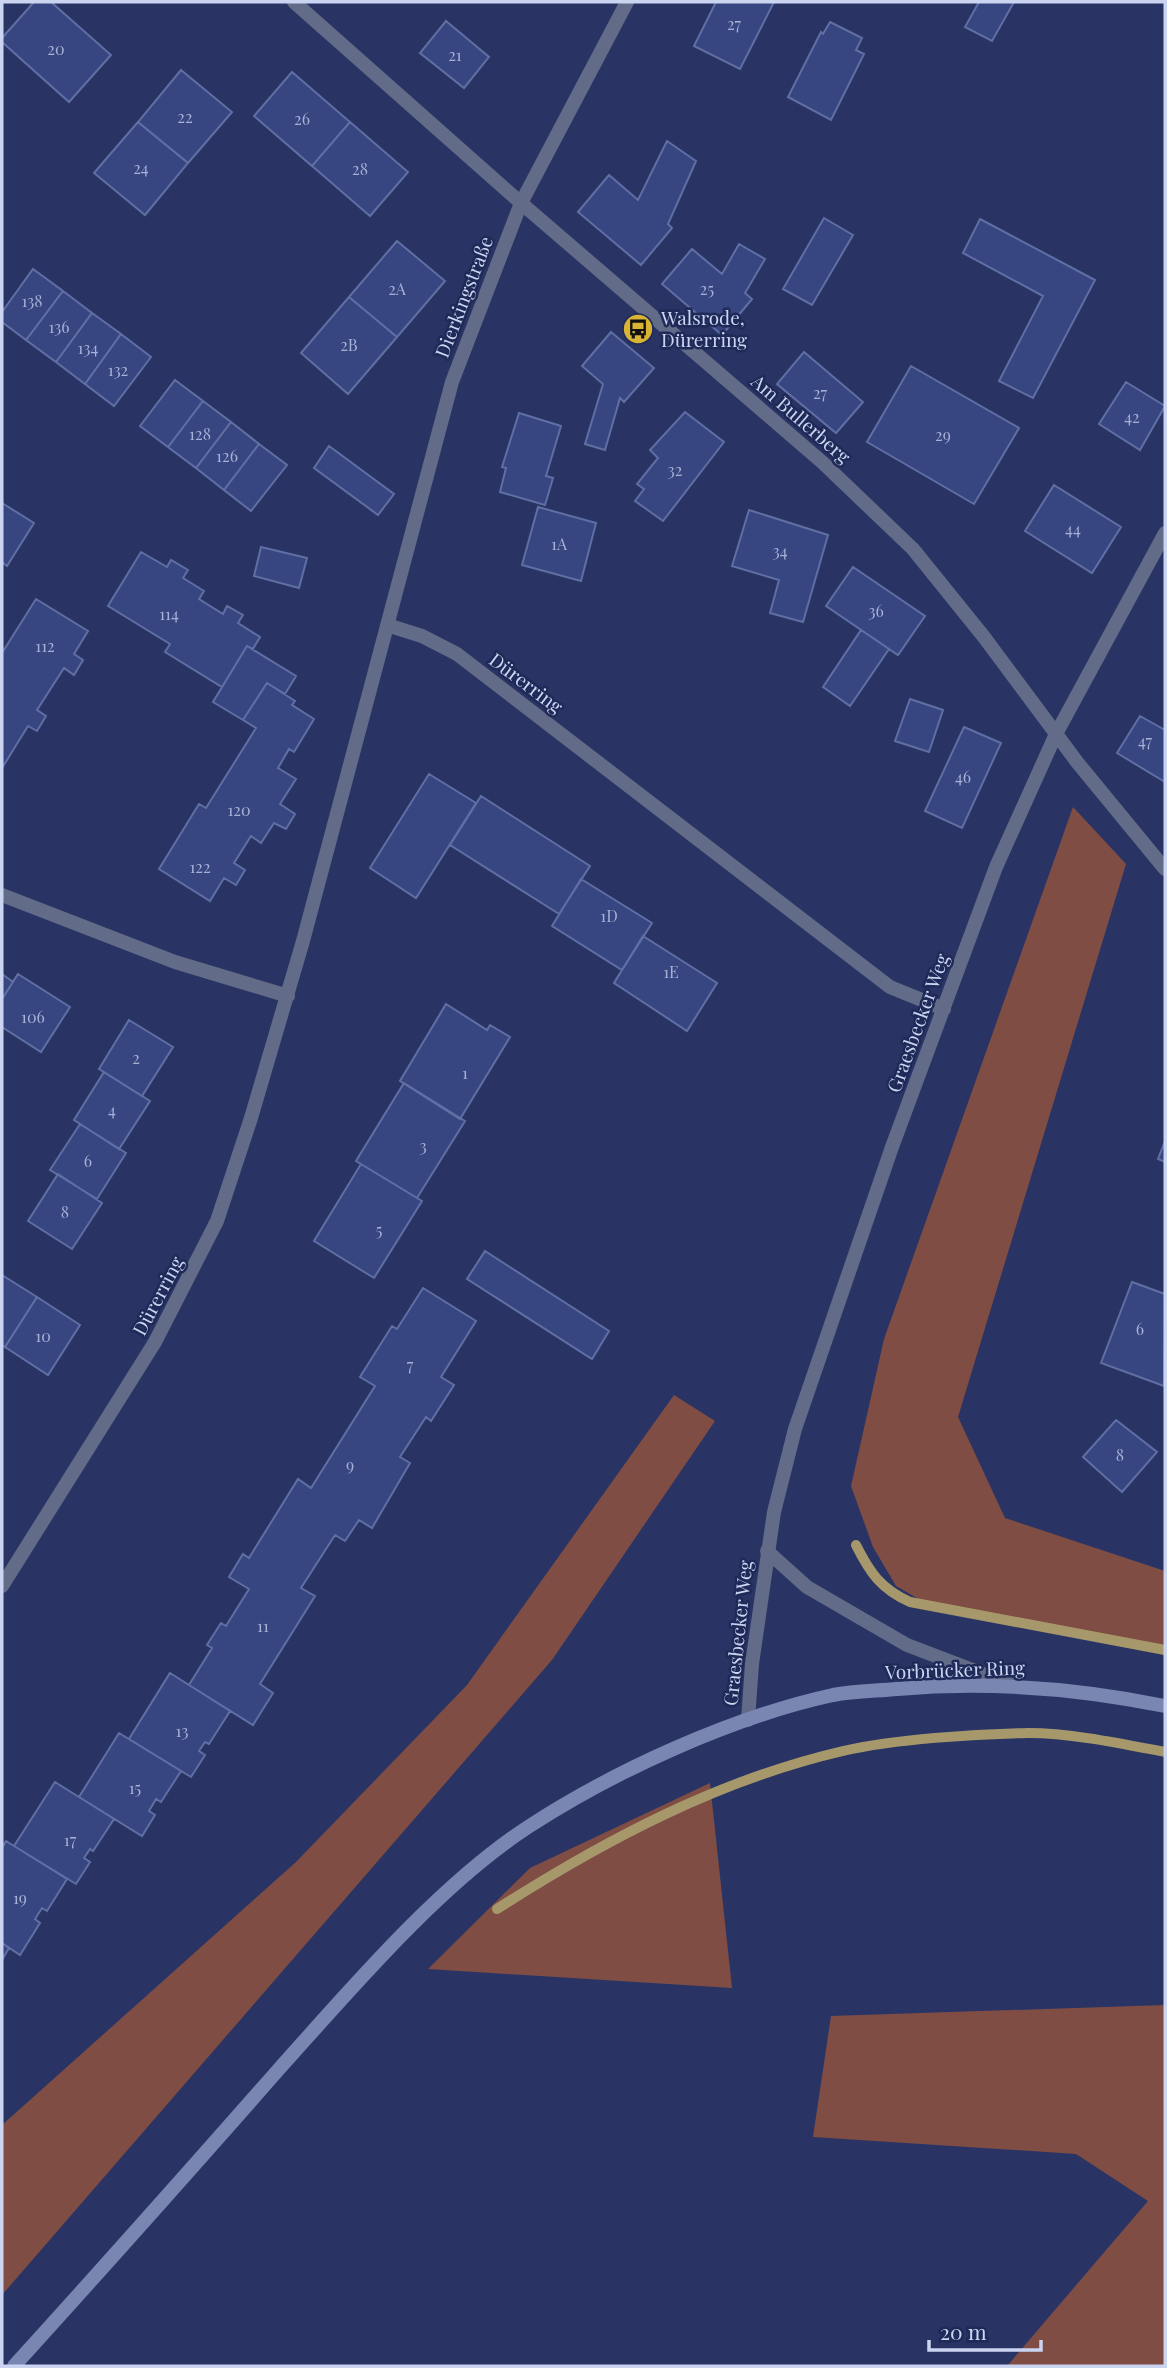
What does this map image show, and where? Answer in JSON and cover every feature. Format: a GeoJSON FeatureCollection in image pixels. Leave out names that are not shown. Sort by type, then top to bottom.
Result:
{"type":"FeatureCollection","features":[{"type":"Feature","properties":{"kind":"main road","name":"Vorbrücker Ring"},"geometry":{"type":"LineString","coordinates":[[14,2366],[337,2005],[442,1897],[526,1828],[617,1775],[748,1720],[835,1695],[930,1686],[1012,1685],[1094,1692],[1165,1706]]}},
{"type":"Feature","properties":{"kind":"street","name":"Am Bullerberg"},"geometry":{"type":"LineString","coordinates":[[294,2],[521,203],[822,462],[913,549],[984,636],[1056,734],[1165,869]]}},
{"type":"Feature","properties":{"kind":"street","name":"Dierkingstraße"},"geometry":{"type":"LineString","coordinates":[[387,625],[452,382],[521,203],[627,2]]}},
{"type":"Feature","properties":{"kind":"street","name":"Graesbecker Weg"},"geometry":{"type":"LineString","coordinates":[[748,1720],[767,1551],[795,1429],[996,867],[1056,734],[1165,533]]}},
{"type":"Feature","properties":{"kind":"street","name":"Dürerring"},"geometry":{"type":"LineString","coordinates":[[2,1586],[155,1342],[200,1258],[237,1161],[288,996],[387,625],[422,636],[457,654],[890,987],[944,1009]]}},
{"type":"Feature","properties":{"kind":"street"},"geometry":{"type":"LineString","coordinates":[[2,895],[175,962],[288,996]]}},
{"type":"Feature","properties":{"kind":"street","name":"Graesbecker Weg"},"geometry":{"type":"LineString","coordinates":[[767,1551],[807,1587],[908,1645],[1012,1685]]}},
{"type":"Feature","properties":{"kind":"shaded area"},"geometry":{"type":"Polygon","coordinates":[[[1073,807],[1126,864],[958,1417],[1005,1518],[1165,1571],[1165,1648],[922,1601],[896,1586],[873,1547],[851,1486],[884,1339],[1073,807]]]}},
{"type":"Feature","properties":{"kind":"shaded area"},"geometry":{"type":"Polygon","coordinates":[[[674,1395],[715,1421],[552,1660],[2,2295],[2,2125],[296,1862],[467,1685],[674,1395]]]}},
{"type":"Feature","properties":{"kind":"shaded area"},"geometry":{"type":"Polygon","coordinates":[[[710,1783],[732,1988],[428,1969],[530,1868],[710,1783]]]}},
{"type":"Feature","properties":{"kind":"shaded area"},"geometry":{"type":"Polygon","coordinates":[[[1165,2005],[1165,2366],[1007,2366],[1148,2201],[1076,2154],[813,2137],[831,2016],[1165,2005]]]}},
{"type":"Feature","properties":{"kind":"building"},"geometry":{"type":"Polygon","coordinates":[[[34,2],[51,2],[111,55],[69,102],[2,42],[2,38],[34,2]]]}},
{"type":"Feature","properties":{"kind":"building"},"geometry":{"type":"Polygon","coordinates":[[[716,2],[774,2],[740,69],[694,46],[716,2]]]}},
{"type":"Feature","properties":{"kind":"building"},"geometry":{"type":"Polygon","coordinates":[[[979,2],[1014,2],[992,41],[965,27],[979,2]]]}},
{"type":"Feature","properties":{"kind":"building"},"geometry":{"type":"Polygon","coordinates":[[[446,21],[489,57],[464,88],[420,53],[446,21]]]}},
{"type":"Feature","properties":{"kind":"building"},"geometry":{"type":"Polygon","coordinates":[[[830,22],[862,38],[856,50],[864,54],[831,120],[788,97],[821,32],[823,34],[830,22]]]}},
{"type":"Feature","properties":{"kind":"building"},"geometry":{"type":"Polygon","coordinates":[[[181,70],[232,112],[188,163],[138,122],[181,70]]]}},
{"type":"Feature","properties":{"kind":"building"},"geometry":{"type":"Polygon","coordinates":[[[292,72],[350,122],[312,166],[254,116],[292,72]]]}},
{"type":"Feature","properties":{"kind":"building"},"geometry":{"type":"Polygon","coordinates":[[[138,122],[188,163],[145,215],[94,173],[138,122]]]}},
{"type":"Feature","properties":{"kind":"building"},"geometry":{"type":"Polygon","coordinates":[[[350,122],[408,172],[370,216],[312,166],[350,122]]]}},
{"type":"Feature","properties":{"kind":"building"},"geometry":{"type":"Polygon","coordinates":[[[667,141],[696,161],[668,224],[672,228],[641,265],[578,212],[609,175],[638,200],[667,141]]]}},
{"type":"Feature","properties":{"kind":"building"},"geometry":{"type":"Polygon","coordinates":[[[824,218],[853,235],[812,305],[783,289],[824,218]]]}},
{"type":"Feature","properties":{"kind":"building"},"geometry":{"type":"Polygon","coordinates":[[[980,219],[1095,280],[1033,398],[999,381],[1043,296],[963,253],[980,219]]]}},
{"type":"Feature","properties":{"kind":"building"},"geometry":{"type":"Polygon","coordinates":[[[397,241],[445,281],[397,337],[349,297],[397,241]]]}},
{"type":"Feature","properties":{"kind":"building"},"geometry":{"type":"Polygon","coordinates":[[[739,244],[765,259],[745,293],[752,299],[722,335],[662,284],[692,249],[722,274],[739,244]]]}},
{"type":"Feature","properties":{"kind":"building"},"geometry":{"type":"Polygon","coordinates":[[[33,269],[63,291],[26,340],[2,322],[2,312],[33,269]]]}},
{"type":"Feature","properties":{"kind":"building"},"geometry":{"type":"Polygon","coordinates":[[[63,291],[92,313],[56,362],[26,340],[63,291]]]}},
{"type":"Feature","properties":{"kind":"building"},"geometry":{"type":"Polygon","coordinates":[[[349,297],[397,337],[348,394],[301,353],[349,297]]]}},
{"type":"Feature","properties":{"kind":"building"},"geometry":{"type":"Polygon","coordinates":[[[92,313],[121,334],[85,384],[56,362],[92,313]]]}},
{"type":"Feature","properties":{"kind":"building"},"geometry":{"type":"Polygon","coordinates":[[[611,332],[654,368],[624,402],[620,398],[605,450],[585,444],[603,384],[582,366],[611,332]]]}},
{"type":"Feature","properties":{"kind":"building"},"geometry":{"type":"Polygon","coordinates":[[[121,334],[151,357],[114,406],[85,384],[121,334]]]}},
{"type":"Feature","properties":{"kind":"building"},"geometry":{"type":"Polygon","coordinates":[[[804,352],[863,402],[836,433],[777,384],[804,352]]]}},
{"type":"Feature","properties":{"kind":"building"},"geometry":{"type":"Polygon","coordinates":[[[911,366],[1019,428],[974,504],[867,442],[911,366]]]}},
{"type":"Feature","properties":{"kind":"building"},"geometry":{"type":"Polygon","coordinates":[[[175,380],[203,401],[168,447],[140,426],[175,380]]]}},
{"type":"Feature","properties":{"kind":"building"},"geometry":{"type":"Polygon","coordinates":[[[1126,382],[1165,406],[1140,450],[1099,424],[1126,382]]]}},
{"type":"Feature","properties":{"kind":"building"},"geometry":{"type":"Polygon","coordinates":[[[203,401],[231,422],[196,468],[168,447],[203,401]]]}},
{"type":"Feature","properties":{"kind":"building"},"geometry":{"type":"Polygon","coordinates":[[[685,412],[724,442],[663,521],[635,501],[644,489],[637,484],[658,458],[650,450],[685,412]]]}},
{"type":"Feature","properties":{"kind":"building"},"geometry":{"type":"Polygon","coordinates":[[[519,413],[561,426],[546,476],[553,478],[545,505],[500,492],[506,468],[502,467],[519,413]]]}},
{"type":"Feature","properties":{"kind":"building"},"geometry":{"type":"Polygon","coordinates":[[[231,422],[259,444],[224,490],[196,468],[231,422]]]}},
{"type":"Feature","properties":{"kind":"building"},"geometry":{"type":"Polygon","coordinates":[[[259,444],[287,465],[251,511],[224,490],[259,444]]]}},
{"type":"Feature","properties":{"kind":"building"},"geometry":{"type":"Polygon","coordinates":[[[329,446],[394,494],[378,515],[314,468],[329,446]]]}},
{"type":"Feature","properties":{"kind":"building"},"geometry":{"type":"Polygon","coordinates":[[[1054,485],[1121,527],[1092,573],[1025,531],[1054,485]]]}},
{"type":"Feature","properties":{"kind":"building"},"geometry":{"type":"Polygon","coordinates":[[[2,503],[34,523],[7,566],[2,562],[2,503]]]}},
{"type":"Feature","properties":{"kind":"building"},"geometry":{"type":"Polygon","coordinates":[[[538,507],[596,523],[581,581],[522,565],[538,507]]]}},
{"type":"Feature","properties":{"kind":"building"},"geometry":{"type":"Polygon","coordinates":[[[749,510],[828,535],[803,622],[770,613],[779,580],[732,566],[749,510]]]}},
{"type":"Feature","properties":{"kind":"building"},"geometry":{"type":"Polygon","coordinates":[[[261,547],[307,558],[299,588],[254,576],[261,547]]]}},
{"type":"Feature","properties":{"kind":"building"},"geometry":{"type":"Polygon","coordinates":[[[141,552],[167,567],[171,560],[188,570],[183,578],[204,591],[199,599],[223,614],[227,606],[243,615],[238,623],[260,637],[253,649],[247,646],[222,687],[165,652],[170,644],[108,606],[141,552]]]}},
{"type":"Feature","properties":{"kind":"building"},"geometry":{"type":"Polygon","coordinates":[[[853,567],[925,616],[898,655],[826,606],[853,567]]]}},
{"type":"Feature","properties":{"kind":"building"},"geometry":{"type":"Polygon","coordinates":[[[36,599],[88,631],[74,654],[83,660],[74,675],[64,668],[37,710],[46,716],[37,731],[28,726],[2,768],[2,653],[36,599]]]}},
{"type":"Feature","properties":{"kind":"building"},"geometry":{"type":"Polygon","coordinates":[[[861,630],[889,649],[850,706],[823,687],[861,630]]]}},
{"type":"Feature","properties":{"kind":"building"},"geometry":{"type":"Polygon","coordinates":[[[247,646],[296,676],[285,694],[267,683],[243,720],[213,702],[247,646]]]}},
{"type":"Feature","properties":{"kind":"building"},"geometry":{"type":"Polygon","coordinates":[[[267,683],[295,701],[292,705],[314,719],[294,752],[289,749],[278,768],[296,779],[280,804],[295,814],[286,829],[274,823],[261,843],[251,836],[234,863],[245,870],[236,885],[224,878],[210,901],[159,869],[199,804],[206,808],[256,728],[243,720],[267,683]]]}},
{"type":"Feature","properties":{"kind":"building"},"geometry":{"type":"Polygon","coordinates":[[[910,699],[943,710],[929,752],[895,741],[910,699]]]}},
{"type":"Feature","properties":{"kind":"building"},"geometry":{"type":"Polygon","coordinates":[[[1140,716],[1165,730],[1165,782],[1117,753],[1140,716]]]}},
{"type":"Feature","properties":{"kind":"building"},"geometry":{"type":"Polygon","coordinates":[[[964,727],[1001,743],[962,828],[925,811],[964,727]]]}},
{"type":"Feature","properties":{"kind":"building"},"geometry":{"type":"Polygon","coordinates":[[[429,774],[476,803],[416,898],[370,868],[429,774]]]}},
{"type":"Feature","properties":{"kind":"building"},"geometry":{"type":"Polygon","coordinates":[[[481,796],[590,866],[559,914],[450,845],[481,796]]]}},
{"type":"Feature","properties":{"kind":"building"},"geometry":{"type":"Polygon","coordinates":[[[581,879],[652,923],[622,970],[552,926],[581,879]]]}},
{"type":"Feature","properties":{"kind":"building"},"geometry":{"type":"Polygon","coordinates":[[[643,936],[717,983],[687,1031],[614,983],[643,936]]]}},
{"type":"Feature","properties":{"kind":"building"},"geometry":{"type":"Polygon","coordinates":[[[2,974],[13,982],[2,999],[2,974]]]}},
{"type":"Feature","properties":{"kind":"building"},"geometry":{"type":"Polygon","coordinates":[[[18,974],[70,1007],[41,1052],[2,1027],[2,999],[18,974]]]}},
{"type":"Feature","properties":{"kind":"building"},"geometry":{"type":"Polygon","coordinates":[[[446,1004],[487,1030],[490,1025],[510,1037],[460,1119],[400,1081],[446,1004]]]}},
{"type":"Feature","properties":{"kind":"building"},"geometry":{"type":"Polygon","coordinates":[[[129,1020],[173,1047],[142,1096],[99,1069],[129,1020]]]}},
{"type":"Feature","properties":{"kind":"building"},"geometry":{"type":"Polygon","coordinates":[[[104,1072],[150,1101],[119,1149],[74,1120],[104,1072]]]}},
{"type":"Feature","properties":{"kind":"building"},"geometry":{"type":"Polygon","coordinates":[[[404,1083],[465,1121],[417,1198],[356,1161],[404,1083]]]}},
{"type":"Feature","properties":{"kind":"building"},"geometry":{"type":"Polygon","coordinates":[[[80,1124],[126,1153],[97,1199],[50,1170],[80,1124]]]}},
{"type":"Feature","properties":{"kind":"building"},"geometry":{"type":"Polygon","coordinates":[[[1165,1141],[1165,1162],[1158,1159],[1165,1141]]]}},
{"type":"Feature","properties":{"kind":"building"},"geometry":{"type":"Polygon","coordinates":[[[361,1164],[422,1201],[374,1278],[314,1241],[361,1164]]]}},
{"type":"Feature","properties":{"kind":"building"},"geometry":{"type":"Polygon","coordinates":[[[58,1174],[102,1203],[72,1249],[28,1221],[58,1174]]]}},
{"type":"Feature","properties":{"kind":"building"},"geometry":{"type":"Polygon","coordinates":[[[485,1251],[609,1331],[592,1359],[467,1279],[485,1251]]]}},
{"type":"Feature","properties":{"kind":"building"},"geometry":{"type":"Polygon","coordinates":[[[2,1275],[37,1297],[5,1347],[2,1345],[2,1275]]]}},
{"type":"Feature","properties":{"kind":"building"},"geometry":{"type":"Polygon","coordinates":[[[1132,1282],[1165,1294],[1164,1386],[1101,1363],[1132,1282]]]}},
{"type":"Feature","properties":{"kind":"building"},"geometry":{"type":"Polygon","coordinates":[[[423,1288],[476,1321],[441,1377],[454,1385],[431,1421],[426,1417],[400,1457],[410,1463],[372,1528],[359,1520],[345,1541],[335,1535],[301,1588],[315,1596],[260,1684],[273,1693],[253,1725],[189,1685],[212,1648],[207,1645],[221,1623],[226,1626],[249,1589],[229,1577],[243,1554],[249,1558],[298,1479],[311,1488],[375,1386],[360,1377],[392,1326],[397,1329],[423,1288]]]}},
{"type":"Feature","properties":{"kind":"building"},"geometry":{"type":"Polygon","coordinates":[[[37,1297],[80,1325],[48,1375],[5,1347],[37,1297]]]}},
{"type":"Feature","properties":{"kind":"building"},"geometry":{"type":"Polygon","coordinates":[[[1116,1420],[1157,1452],[1122,1492],[1083,1457],[1116,1420]]]}},
{"type":"Feature","properties":{"kind":"building"},"geometry":{"type":"Polygon","coordinates":[[[170,1673],[230,1711],[209,1744],[205,1742],[199,1751],[205,1755],[191,1777],[129,1739],[170,1673]]]}},
{"type":"Feature","properties":{"kind":"building"},"geometry":{"type":"Polygon","coordinates":[[[119,1733],[181,1771],[161,1802],[156,1799],[149,1811],[155,1815],[142,1836],[79,1797],[119,1733]]]}},
{"type":"Feature","properties":{"kind":"building"},"geometry":{"type":"Polygon","coordinates":[[[55,1782],[114,1819],[93,1851],[90,1849],[84,1858],[90,1862],[76,1884],[14,1846],[55,1782]]]}},
{"type":"Feature","properties":{"kind":"building"},"geometry":{"type":"Polygon","coordinates":[[[6,1841],[67,1879],[47,1911],[42,1908],[35,1919],[40,1923],[20,1955],[2,1943],[2,1848],[6,1841]]]}},
{"type":"Feature","properties":{"kind":"building"},"geometry":{"type":"Polygon","coordinates":[[[2,1943],[9,1948],[2,1960],[2,1943]]]}},
{"type":"Feature","properties":{"kind":"waterway"},"geometry":{"type":"LineString","coordinates":[[856,1545],[877,1579],[891,1592],[910,1602],[1165,1650]]}},
{"type":"Feature","properties":{"kind":"waterway"},"geometry":{"type":"LineString","coordinates":[[497,1909],[579,1859],[664,1815],[751,1778],[843,1751],[935,1738],[1045,1733],[1165,1752]]}},
{"type":"Feature","properties":{"kind":"place","name":"Walsrode, Dürerring"},"geometry":{"type":"Point","coordinates":[638,329]}}]}
